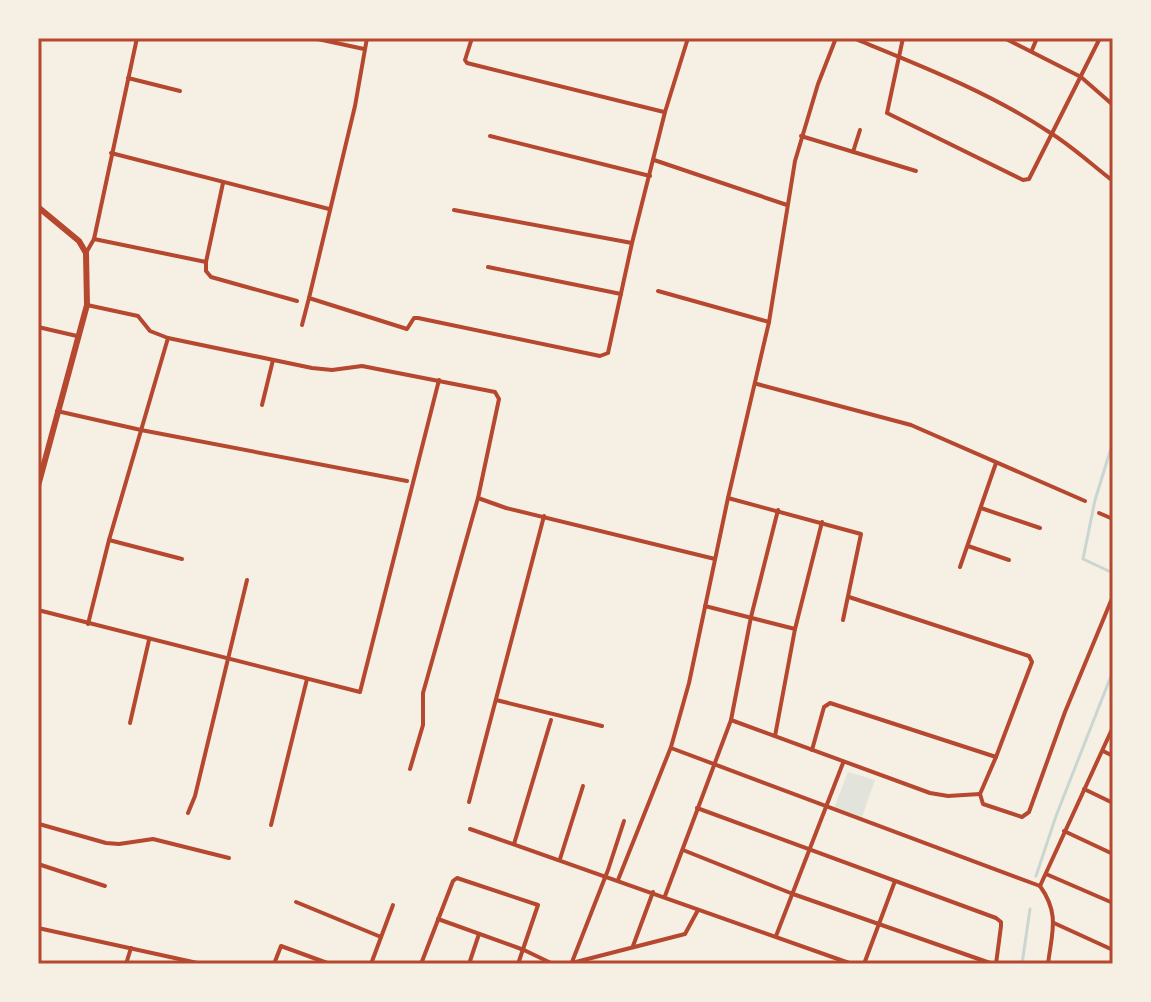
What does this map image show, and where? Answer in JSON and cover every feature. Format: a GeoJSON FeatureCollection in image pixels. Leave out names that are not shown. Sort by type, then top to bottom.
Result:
{"type":"FeatureCollection","features":[{"type":"Feature","properties":{"kind":"main road"},"geometry":{"type":"LineString","coordinates":[[38,207],[79,241],[86,253],[87,305],[38,486]]}},
{"type":"Feature","properties":{"kind":"street"},"geometry":{"type":"LineString","coordinates":[[86,253],[94,239],[137,38]]}},
{"type":"Feature","properties":{"kind":"street"},"geometry":{"type":"LineString","coordinates":[[313,38],[364,49]]}},
{"type":"Feature","properties":{"kind":"street"},"geometry":{"type":"LineString","coordinates":[[302,325],[355,106],[367,38]]}},
{"type":"Feature","properties":{"kind":"street"},"geometry":{"type":"LineString","coordinates":[[472,38],[465,60],[467,63],[665,112]]}},
{"type":"Feature","properties":{"kind":"street"},"geometry":{"type":"LineString","coordinates":[[309,298],[407,329],[414,318],[418,318],[605,356],[665,112],[688,38]]}},
{"type":"Feature","properties":{"kind":"street"},"geometry":{"type":"LineString","coordinates":[[618,880],[673,748],[769,322],[801,136],[836,38]]}},
{"type":"Feature","properties":{"kind":"street"},"geometry":{"type":"LineString","coordinates":[[853,38],[899,55],[1052,133],[1113,181]]}},
{"type":"Feature","properties":{"kind":"street"},"geometry":{"type":"LineString","coordinates":[[903,38],[887,110],[889,115],[1023,180],[1029,179],[1100,38]]}},
{"type":"Feature","properties":{"kind":"street"},"geometry":{"type":"LineString","coordinates":[[1004,38],[1081,77],[1113,105]]}},
{"type":"Feature","properties":{"kind":"street"},"geometry":{"type":"LineString","coordinates":[[1031,51],[1037,38]]}},
{"type":"Feature","properties":{"kind":"street"},"geometry":{"type":"LineString","coordinates":[[128,78],[180,91]]}},
{"type":"Feature","properties":{"kind":"street"},"geometry":{"type":"LineString","coordinates":[[853,152],[860,130]]}},
{"type":"Feature","properties":{"kind":"street"},"geometry":{"type":"LineString","coordinates":[[490,136],[650,176]]}},
{"type":"Feature","properties":{"kind":"street"},"geometry":{"type":"LineString","coordinates":[[801,136],[916,171]]}},
{"type":"Feature","properties":{"kind":"street"},"geometry":{"type":"LineString","coordinates":[[111,153],[329,209]]}},
{"type":"Feature","properties":{"kind":"street"},"geometry":{"type":"LineString","coordinates":[[654,160],[787,205]]}},
{"type":"Feature","properties":{"kind":"street"},"geometry":{"type":"LineString","coordinates":[[223,183],[206,271],[211,277],[297,301]]}},
{"type":"Feature","properties":{"kind":"street"},"geometry":{"type":"LineString","coordinates":[[454,210],[632,243]]}},
{"type":"Feature","properties":{"kind":"street"},"geometry":{"type":"LineString","coordinates":[[94,239],[206,262]]}},
{"type":"Feature","properties":{"kind":"street"},"geometry":{"type":"LineString","coordinates":[[488,267],[621,294]]}},
{"type":"Feature","properties":{"kind":"street"},"geometry":{"type":"LineString","coordinates":[[658,291],[769,322]]}},
{"type":"Feature","properties":{"kind":"street"},"geometry":{"type":"LineString","coordinates":[[87,305],[138,316],[150,331],[168,338],[332,370],[362,366],[498,395],[478,498],[423,693],[423,725],[410,769]]}},
{"type":"Feature","properties":{"kind":"street"},"geometry":{"type":"LineString","coordinates":[[38,327],[77,336]]}},
{"type":"Feature","properties":{"kind":"street"},"geometry":{"type":"LineString","coordinates":[[88,624],[109,540],[168,338]]}},
{"type":"Feature","properties":{"kind":"street"},"geometry":{"type":"LineString","coordinates":[[262,405],[273,360]]}},
{"type":"Feature","properties":{"kind":"street"},"geometry":{"type":"LineString","coordinates":[[38,610],[360,692],[439,380]]}},
{"type":"Feature","properties":{"kind":"street"},"geometry":{"type":"LineString","coordinates":[[756,383],[911,425],[1085,501]]}},
{"type":"Feature","properties":{"kind":"street"},"geometry":{"type":"LineString","coordinates":[[57,411],[407,481]]}},
{"type":"Feature","properties":{"kind":"street"},"geometry":{"type":"LineString","coordinates":[[960,567],[996,463]]}},
{"type":"Feature","properties":{"kind":"street"},"geometry":{"type":"LineString","coordinates":[[478,498],[506,508],[715,559]]}},
{"type":"Feature","properties":{"kind":"street"},"geometry":{"type":"LineString","coordinates":[[728,498],[861,534],[843,620]]}},
{"type":"Feature","properties":{"kind":"street"},"geometry":{"type":"LineString","coordinates":[[981,508],[1040,528]]}},
{"type":"Feature","properties":{"kind":"street"},"geometry":{"type":"LineString","coordinates":[[665,896],[731,720],[751,617],[778,510]]}},
{"type":"Feature","properties":{"kind":"street"},"geometry":{"type":"LineString","coordinates":[[1099,513],[1113,519]]}},
{"type":"Feature","properties":{"kind":"street"},"geometry":{"type":"LineString","coordinates":[[469,802],[544,516]]}},
{"type":"Feature","properties":{"kind":"street"},"geometry":{"type":"LineString","coordinates":[[775,736],[795,629],[822,522]]}},
{"type":"Feature","properties":{"kind":"street"},"geometry":{"type":"LineString","coordinates":[[109,540],[182,559]]}},
{"type":"Feature","properties":{"kind":"street"},"geometry":{"type":"LineString","coordinates":[[968,546],[1009,560]]}},
{"type":"Feature","properties":{"kind":"street"},"geometry":{"type":"LineString","coordinates":[[188,813],[195,796],[247,580]]}},
{"type":"Feature","properties":{"kind":"street"},"geometry":{"type":"LineString","coordinates":[[849,597],[1032,658],[1022,694],[980,794],[983,804],[1022,817],[1029,812],[1065,712],[1113,596]]}},
{"type":"Feature","properties":{"kind":"street"},"geometry":{"type":"LineString","coordinates":[[705,606],[795,629]]}},
{"type":"Feature","properties":{"kind":"street"},"geometry":{"type":"LineString","coordinates":[[130,723],[149,640]]}},
{"type":"Feature","properties":{"kind":"street"},"geometry":{"type":"LineString","coordinates":[[271,825],[307,679]]}},
{"type":"Feature","properties":{"kind":"street"},"geometry":{"type":"LineString","coordinates":[[496,700],[602,726]]}},
{"type":"Feature","properties":{"kind":"street"},"geometry":{"type":"LineString","coordinates":[[812,750],[824,707],[830,703],[996,757]]}},
{"type":"Feature","properties":{"kind":"street"},"geometry":{"type":"LineString","coordinates":[[514,844],[551,720]]}},
{"type":"Feature","properties":{"kind":"street"},"geometry":{"type":"LineString","coordinates":[[731,720],[930,793],[948,796],[980,794]]}},
{"type":"Feature","properties":{"kind":"street"},"geometry":{"type":"LineString","coordinates":[[1040,886],[1113,727]]}},
{"type":"Feature","properties":{"kind":"street"},"geometry":{"type":"LineString","coordinates":[[673,748],[1040,886],[1051,901],[1054,923],[1048,964]]}},
{"type":"Feature","properties":{"kind":"street"},"geometry":{"type":"LineString","coordinates":[[1103,751],[1113,756]]}},
{"type":"Feature","properties":{"kind":"street"},"geometry":{"type":"LineString","coordinates":[[776,936],[843,763]]}},
{"type":"Feature","properties":{"kind":"street"},"geometry":{"type":"LineString","coordinates":[[560,859],[583,786]]}},
{"type":"Feature","properties":{"kind":"street"},"geometry":{"type":"LineString","coordinates":[[1084,789],[1113,803]]}},
{"type":"Feature","properties":{"kind":"street"},"geometry":{"type":"LineString","coordinates":[[683,850],[793,894],[994,964],[1001,922],[697,808]]}},
{"type":"Feature","properties":{"kind":"street"},"geometry":{"type":"LineString","coordinates":[[570,963],[624,821]]}},
{"type":"Feature","properties":{"kind":"street"},"geometry":{"type":"LineString","coordinates":[[38,827],[39,824],[106,843],[153,839],[229,858]]}},
{"type":"Feature","properties":{"kind":"street"},"geometry":{"type":"LineString","coordinates":[[470,829],[852,964]]}},
{"type":"Feature","properties":{"kind":"street"},"geometry":{"type":"LineString","coordinates":[[1064,831],[1113,854]]}},
{"type":"Feature","properties":{"kind":"street"},"geometry":{"type":"LineString","coordinates":[[38,864],[105,886]]}},
{"type":"Feature","properties":{"kind":"street"},"geometry":{"type":"LineString","coordinates":[[1045,873],[1113,903]]}},
{"type":"Feature","properties":{"kind":"street"},"geometry":{"type":"LineString","coordinates":[[421,964],[453,881],[457,878],[534,902],[538,909],[518,964]]}},
{"type":"Feature","properties":{"kind":"street"},"geometry":{"type":"LineString","coordinates":[[864,964],[895,881]]}},
{"type":"Feature","properties":{"kind":"street"},"geometry":{"type":"LineString","coordinates":[[632,946],[653,892]]}},
{"type":"Feature","properties":{"kind":"street"},"geometry":{"type":"LineString","coordinates":[[296,902],[381,937]]}},
{"type":"Feature","properties":{"kind":"street"},"geometry":{"type":"LineString","coordinates":[[371,964],[393,905]]}},
{"type":"Feature","properties":{"kind":"street"},"geometry":{"type":"LineString","coordinates":[[570,963],[685,934],[698,910]]}},
{"type":"Feature","properties":{"kind":"street"},"geometry":{"type":"LineString","coordinates":[[438,919],[524,950],[553,964]]}},
{"type":"Feature","properties":{"kind":"street"},"geometry":{"type":"LineString","coordinates":[[1054,923],[1113,950]]}},
{"type":"Feature","properties":{"kind":"street"},"geometry":{"type":"LineString","coordinates":[[38,928],[202,964]]}},
{"type":"Feature","properties":{"kind":"street"},"geometry":{"type":"LineString","coordinates":[[469,964],[479,934]]}},
{"type":"Feature","properties":{"kind":"street"},"geometry":{"type":"LineString","coordinates":[[274,964],[281,946],[330,964]]}},
{"type":"Feature","properties":{"kind":"street"},"geometry":{"type":"LineString","coordinates":[[126,964],[131,948]]}},
{"type":"Feature","properties":{"kind":"shaded area"},"geometry":{"type":"Polygon","coordinates":[[[848,772],[875,780],[862,817],[834,808],[848,772]]]}},
{"type":"Feature","properties":{"kind":"waterway"},"geometry":{"type":"LineString","coordinates":[[1113,442],[1095,500],[1083,559],[1113,573]]}},
{"type":"Feature","properties":{"kind":"waterway"},"geometry":{"type":"LineString","coordinates":[[1036,876],[1113,671]]}},
{"type":"Feature","properties":{"kind":"waterway"},"geometry":{"type":"LineString","coordinates":[[1022,964],[1030,909]]}}]}
